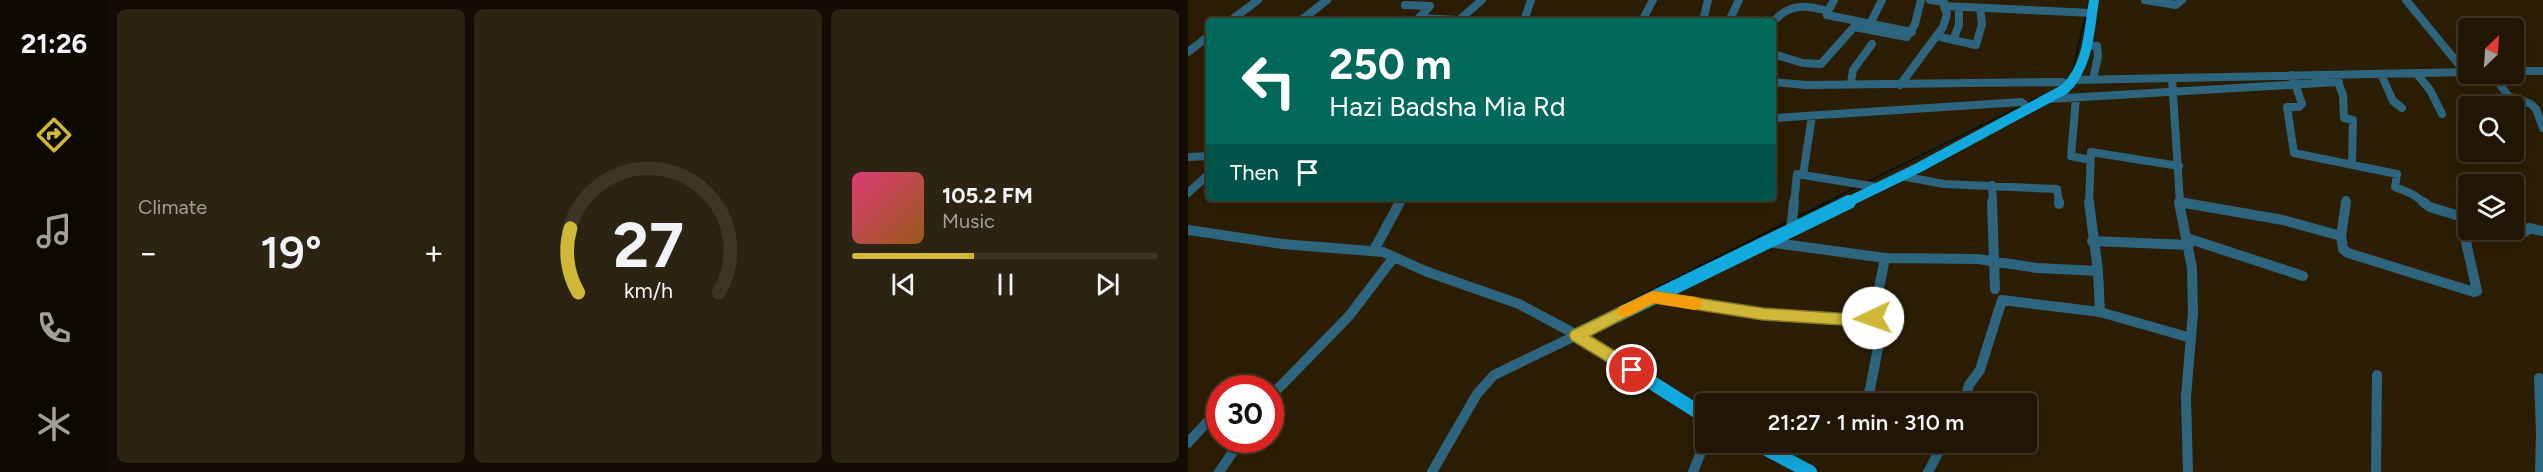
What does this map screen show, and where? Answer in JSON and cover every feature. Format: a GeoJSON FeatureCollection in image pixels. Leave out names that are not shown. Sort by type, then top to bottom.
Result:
{"type":"FeatureCollection","features":[{"type":"Feature","properties":{"kind":"main road"},"geometry":{"type":"LineString","coordinates":[[1577,335],[1901,176],[2025,106],[2048,99],[2069,83],[2086,45],[2088,13],[2094,0]]}},
{"type":"Feature","properties":{"kind":"main road"},"geometry":{"type":"LineString","coordinates":[[1577,335],[1695,410]]}},
{"type":"Feature","properties":{"kind":"main road"},"geometry":{"type":"LineString","coordinates":[[1774,453],[1810,472]]}},
{"type":"Feature","properties":{"kind":"street"},"geometry":{"type":"LineString","coordinates":[[1234,18],[1258,0]]}},
{"type":"Feature","properties":{"kind":"street"},"geometry":{"type":"LineString","coordinates":[[1304,18],[1327,0]]}},
{"type":"Feature","properties":{"kind":"street"},"geometry":{"type":"LineString","coordinates":[[1461,18],[1482,0]]}},
{"type":"Feature","properties":{"kind":"street"},"geometry":{"type":"LineString","coordinates":[[1525,18],[1529,0]]}},
{"type":"Feature","properties":{"kind":"street"},"geometry":{"type":"LineString","coordinates":[[1644,18],[1653,0]]}},
{"type":"Feature","properties":{"kind":"street"},"geometry":{"type":"LineString","coordinates":[[1704,18],[1708,0]]}},
{"type":"Feature","properties":{"kind":"street"},"geometry":{"type":"LineString","coordinates":[[1730,18],[1739,0]]}},
{"type":"Feature","properties":{"kind":"street"},"geometry":{"type":"LineString","coordinates":[[1834,0],[1827,15],[1868,27]]}},
{"type":"Feature","properties":{"kind":"street"},"geometry":{"type":"LineString","coordinates":[[1868,27],[1882,0]]}},
{"type":"Feature","properties":{"kind":"street"},"geometry":{"type":"LineString","coordinates":[[1776,55],[1810,66],[1821,64],[1854,27],[1912,32],[1921,0]]}},
{"type":"Feature","properties":{"kind":"street"},"geometry":{"type":"LineString","coordinates":[[1930,0],[1959,7],[2088,13]]}},
{"type":"Feature","properties":{"kind":"street"},"geometry":{"type":"LineString","coordinates":[[2042,0],[2046,10]]}},
{"type":"Feature","properties":{"kind":"street"},"geometry":{"type":"LineString","coordinates":[[2145,0],[2176,5],[2182,0]]}},
{"type":"Feature","properties":{"kind":"street"},"geometry":{"type":"LineString","coordinates":[[2406,0],[2458,60]]}},
{"type":"Feature","properties":{"kind":"street"},"geometry":{"type":"LineString","coordinates":[[1405,5],[1424,2],[1430,6],[1419,18]]}},
{"type":"Feature","properties":{"kind":"street"},"geometry":{"type":"LineString","coordinates":[[1900,85],[1912,73],[1920,56],[1937,36],[1947,19],[1944,2]]}},
{"type":"Feature","properties":{"kind":"street"},"geometry":{"type":"LineString","coordinates":[[1776,18],[1785,8],[1796,4],[1828,11]]}},
{"type":"Feature","properties":{"kind":"street"},"geometry":{"type":"LineString","coordinates":[[1953,40],[1959,25],[1959,7]]}},
{"type":"Feature","properties":{"kind":"street"},"geometry":{"type":"LineString","coordinates":[[1937,36],[1976,45],[1982,24],[1980,8]]}},
{"type":"Feature","properties":{"kind":"street"},"geometry":{"type":"LineString","coordinates":[[1188,52],[1206,38]]}},
{"type":"Feature","properties":{"kind":"street"},"geometry":{"type":"LineString","coordinates":[[1851,83],[1853,70],[1872,44]]}},
{"type":"Feature","properties":{"kind":"street"},"geometry":{"type":"LineString","coordinates":[[2086,45],[2097,46],[2098,56],[2093,80]]}},
{"type":"Feature","properties":{"kind":"street"},"geometry":{"type":"LineString","coordinates":[[2524,71],[2543,71]]}},
{"type":"Feature","properties":{"kind":"street"},"geometry":{"type":"LineString","coordinates":[[2048,99],[2295,84],[2381,74],[2458,72]]}},
{"type":"Feature","properties":{"kind":"street"},"geometry":{"type":"LineString","coordinates":[[2416,73],[2430,90],[2442,114]]}},
{"type":"Feature","properties":{"kind":"street"},"geometry":{"type":"LineString","coordinates":[[2381,74],[2393,101],[2402,108]]}},
{"type":"Feature","properties":{"kind":"street"},"geometry":{"type":"LineString","coordinates":[[1776,82],[1806,85],[1851,83],[1900,85],[2069,83],[2093,80],[2292,75],[2337,78]]}},
{"type":"Feature","properties":{"kind":"street"},"geometry":{"type":"LineString","coordinates":[[2292,75],[2301,106],[2287,107],[2292,151],[2397,174],[2395,187],[2412,194],[2430,207],[2458,216]]}},
{"type":"Feature","properties":{"kind":"street"},"geometry":{"type":"LineString","coordinates":[[2222,77],[2224,89]]}},
{"type":"Feature","properties":{"kind":"street"},"geometry":{"type":"LineString","coordinates":[[2172,78],[2179,165],[2179,202],[2188,242],[2192,289],[2186,397],[2188,472]]}},
{"type":"Feature","properties":{"kind":"street"},"geometry":{"type":"LineString","coordinates":[[2337,78],[2344,118],[2353,120],[2350,136],[2352,164]]}},
{"type":"Feature","properties":{"kind":"street"},"geometry":{"type":"LineString","coordinates":[[2500,84],[2508,96],[2525,101],[2536,109],[2543,128]]}},
{"type":"Feature","properties":{"kind":"street"},"geometry":{"type":"LineString","coordinates":[[2076,98],[2071,156],[2090,160]]}},
{"type":"Feature","properties":{"kind":"street"},"geometry":{"type":"LineString","coordinates":[[1776,118],[2025,106]]}},
{"type":"Feature","properties":{"kind":"street"},"geometry":{"type":"LineString","coordinates":[[1803,175],[1812,116]]}},
{"type":"Feature","properties":{"kind":"street"},"geometry":{"type":"LineString","coordinates":[[2100,312],[2098,271],[2092,241],[2088,196],[2090,160],[2094,151],[2179,165]]}},
{"type":"Feature","properties":{"kind":"street"},"geometry":{"type":"LineString","coordinates":[[1188,158],[1206,156]]}},
{"type":"Feature","properties":{"kind":"street"},"geometry":{"type":"LineString","coordinates":[[1791,231],[1797,174],[1877,187]]}},
{"type":"Feature","properties":{"kind":"street"},"geometry":{"type":"LineString","coordinates":[[1901,176],[1944,184],[2057,189],[2059,190],[2059,204]]}},
{"type":"Feature","properties":{"kind":"street"},"geometry":{"type":"LineString","coordinates":[[1188,193],[1206,177]]}},
{"type":"Feature","properties":{"kind":"street"},"geometry":{"type":"LineString","coordinates":[[1992,185],[1995,288]]}},
{"type":"Feature","properties":{"kind":"street"},"geometry":{"type":"LineString","coordinates":[[2346,200],[2341,236],[2343,249],[2348,254],[2474,292],[2477,291],[2466,242]]}},
{"type":"Feature","properties":{"kind":"street"},"geometry":{"type":"LineString","coordinates":[[1374,250],[1400,201]]}},
{"type":"Feature","properties":{"kind":"street"},"geometry":{"type":"LineString","coordinates":[[2179,202],[2283,220],[2341,236]]}},
{"type":"Feature","properties":{"kind":"street"},"geometry":{"type":"LineString","coordinates":[[2524,232],[2529,228],[2543,231]]}},
{"type":"Feature","properties":{"kind":"street"},"geometry":{"type":"LineString","coordinates":[[1188,230],[1282,244],[1374,250],[1519,304],[1577,335]]}},
{"type":"Feature","properties":{"kind":"street"},"geometry":{"type":"LineString","coordinates":[[2092,241],[2188,242],[2302,276]]}},
{"type":"Feature","properties":{"kind":"street"},"geometry":{"type":"LineString","coordinates":[[1766,242],[1885,258],[1994,261],[2037,268],[2098,271]]}},
{"type":"Feature","properties":{"kind":"street"},"geometry":{"type":"LineString","coordinates":[[1284,383],[1349,316],[1394,256]]}},
{"type":"Feature","properties":{"kind":"street"},"geometry":{"type":"LineString","coordinates":[[1869,393],[1881,333],[1873,321],[1885,258]]}},
{"type":"Feature","properties":{"kind":"street"},"geometry":{"type":"LineString","coordinates":[[1653,297],[1763,314],[1873,321]]}},
{"type":"Feature","properties":{"kind":"street"},"geometry":{"type":"LineString","coordinates":[[1966,393],[1968,385],[1980,370],[2002,300],[2007,298],[2100,312],[2191,338]]}},
{"type":"Feature","properties":{"kind":"street"},"geometry":{"type":"LineString","coordinates":[[1432,472],[1477,394],[1494,375],[1577,335]]}},
{"type":"Feature","properties":{"kind":"street"},"geometry":{"type":"LineString","coordinates":[[2376,472],[2377,375]]}},
{"type":"Feature","properties":{"kind":"street"},"geometry":{"type":"LineString","coordinates":[[2539,378],[2539,426],[2542,433],[2540,472]]}},
{"type":"Feature","properties":{"kind":"street"},"geometry":{"type":"LineString","coordinates":[[1188,443],[1206,423]]}},
{"type":"Feature","properties":{"kind":"street"},"geometry":{"type":"LineString","coordinates":[[1220,472],[1232,453]]}},
{"type":"Feature","properties":{"kind":"street"},"geometry":{"type":"LineString","coordinates":[[1693,472],[1701,453]]}},
{"type":"Feature","properties":{"kind":"street"},"geometry":{"type":"LineString","coordinates":[[1928,472],[1938,453]]}},
{"type":"Feature","properties":{"kind":"waterway"},"geometry":{"type":"LineString","coordinates":[[2072,73],[2089,0]]}},
{"type":"Feature","properties":{"kind":"waterway"},"geometry":{"type":"LineString","coordinates":[[1869,181],[2039,97]]}},
{"type":"Feature","properties":{"kind":"waterway"},"geometry":{"type":"LineString","coordinates":[[1825,203],[1857,187]]}},
{"type":"Feature","properties":{"kind":"waterway"},"geometry":{"type":"LineString","coordinates":[[1799,216],[1828,202]]}},
{"type":"Feature","properties":{"kind":"waterway"},"geometry":{"type":"LineString","coordinates":[[1625,304],[1785,223]]}},
{"type":"Feature","properties":{"kind":"slow traffic"},"geometry":{"type":"LineString","coordinates":[[1624,311],[1653,297],[1695,304]]}},
{"type":"Feature","properties":{"kind":"route"},"geometry":{"type":"LineString","coordinates":[[1632,370],[1577,335],[1653,297],[1763,314],[1873,321],[1873,318]]}}]}
